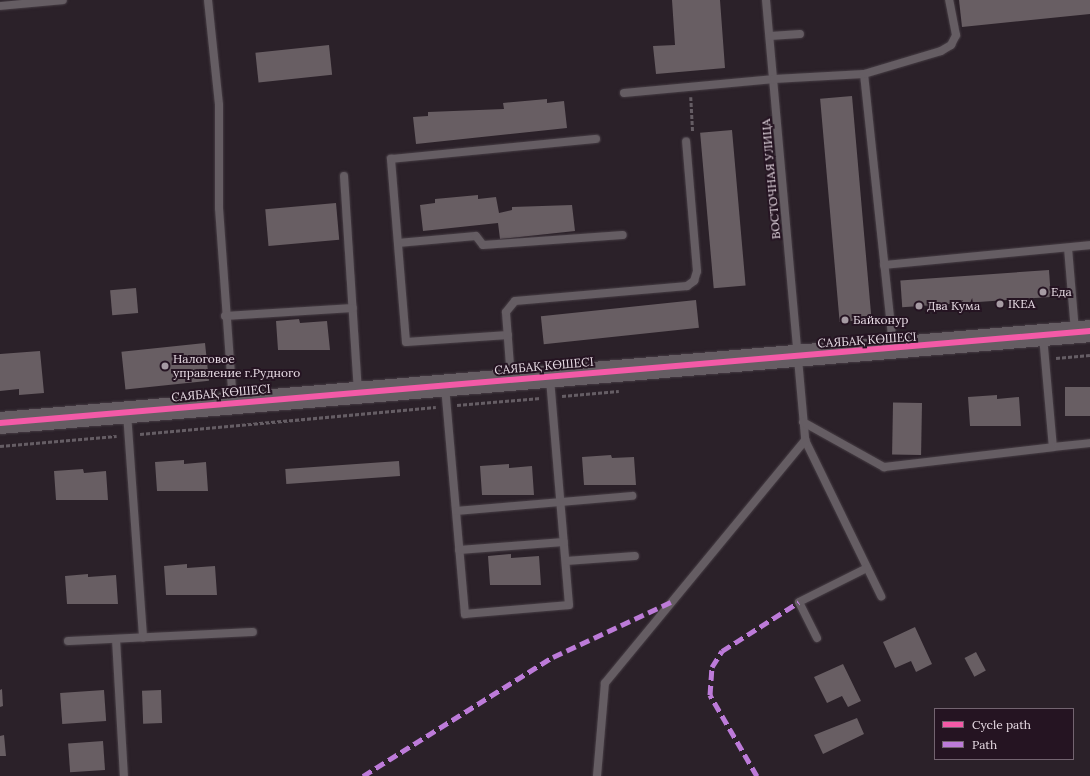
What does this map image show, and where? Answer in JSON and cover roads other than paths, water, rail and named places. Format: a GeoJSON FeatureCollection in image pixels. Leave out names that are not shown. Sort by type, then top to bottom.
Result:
{"type":"FeatureCollection","features":[{"type":"Feature","properties":{"kind":"street","name":"САЯБАҚ КӨШЕСІ"},"geometry":{"type":"LineString","coordinates":[[0,423],[1083,332]]}},
{"type":"Feature","properties":{"kind":"lane"},"geometry":{"type":"LineString","coordinates":[[0,6],[63,0]]}},
{"type":"Feature","properties":{"kind":"lane"},"geometry":{"type":"LineString","coordinates":[[208,0],[219,105],[219,208],[225,316],[233,403]]}},
{"type":"Feature","properties":{"kind":"lane","name":"ВОСТОЧНАЯ УЛИЦА"},"geometry":{"type":"LineString","coordinates":[[766,0],[805,440],[881,596]]}},
{"type":"Feature","properties":{"kind":"lane"},"geometry":{"type":"LineString","coordinates":[[624,93],[774,79],[864,74],[941,51],[951,45],[956,35],[949,0]]}},
{"type":"Feature","properties":{"kind":"lane"},"geometry":{"type":"LineString","coordinates":[[770,36],[800,34]]}},
{"type":"Feature","properties":{"kind":"lane"},"geometry":{"type":"LineString","coordinates":[[864,74],[894,349]]}},
{"type":"Feature","properties":{"kind":"lane"},"geometry":{"type":"LineString","coordinates":[[508,335],[406,342],[391,159],[596,139]]}},
{"type":"Feature","properties":{"kind":"lane"},"geometry":{"type":"LineString","coordinates":[[511,380],[506,312],[515,301],[687,286],[694,281],[697,271],[686,142]]}},
{"type":"Feature","properties":{"kind":"lane"},"geometry":{"type":"LineString","coordinates":[[344,176],[358,393]]}},
{"type":"Feature","properties":{"kind":"lane"},"geometry":{"type":"LineString","coordinates":[[398,243],[476,236],[483,245],[622,235]]}},
{"type":"Feature","properties":{"kind":"lane"},"geometry":{"type":"LineString","coordinates":[[884,265],[1090,245]]}},
{"type":"Feature","properties":{"kind":"lane"},"geometry":{"type":"LineString","coordinates":[[1068,248],[1083,332]]}},
{"type":"Feature","properties":{"kind":"lane"},"geometry":{"type":"LineString","coordinates":[[225,316],[353,308]]}},
{"type":"Feature","properties":{"kind":"lane"},"geometry":{"type":"LineString","coordinates":[[1043,336],[1053,447]]}},
{"type":"Feature","properties":{"kind":"lane"},"geometry":{"type":"LineString","coordinates":[[445,385],[465,614],[569,605],[550,377]]}},
{"type":"Feature","properties":{"kind":"lane"},"geometry":{"type":"LineString","coordinates":[[126,412],[143,637]]}},
{"type":"Feature","properties":{"kind":"lane"},"geometry":{"type":"LineString","coordinates":[[803,422],[884,467],[1090,444]]}},
{"type":"Feature","properties":{"kind":"lane"},"geometry":{"type":"LineString","coordinates":[[597,776],[605,683],[805,440]]}},
{"type":"Feature","properties":{"kind":"lane"},"geometry":{"type":"LineString","coordinates":[[456,511],[632,496]]}},
{"type":"Feature","properties":{"kind":"lane"},"geometry":{"type":"LineString","coordinates":[[459,550],[564,542]]}},
{"type":"Feature","properties":{"kind":"lane"},"geometry":{"type":"LineString","coordinates":[[566,561],[635,556]]}},
{"type":"Feature","properties":{"kind":"lane"},"geometry":{"type":"LineString","coordinates":[[817,638],[799,602],[867,568]]}},
{"type":"Feature","properties":{"kind":"lane"},"geometry":{"type":"LineString","coordinates":[[68,641],[253,632]]}},
{"type":"Feature","properties":{"kind":"lane"},"geometry":{"type":"LineString","coordinates":[[116,639],[124,776]]}},
{"type":"Feature","properties":{"kind":"place","name":"Еда"},"geometry":{"type":"Point","coordinates":[1043,292]}},
{"type":"Feature","properties":{"kind":"place","name":"IKEA"},"geometry":{"type":"Point","coordinates":[1000,304]}},
{"type":"Feature","properties":{"kind":"place","name":"Два Кума"},"geometry":{"type":"Point","coordinates":[919,306]}},
{"type":"Feature","properties":{"kind":"place","name":"Байконур"},"geometry":{"type":"Point","coordinates":[845,320]}},
{"type":"Feature","properties":{"kind":"place","name":"Налоговое управление г.Рудного"},"geometry":{"type":"Point","coordinates":[165,366]}}]}
